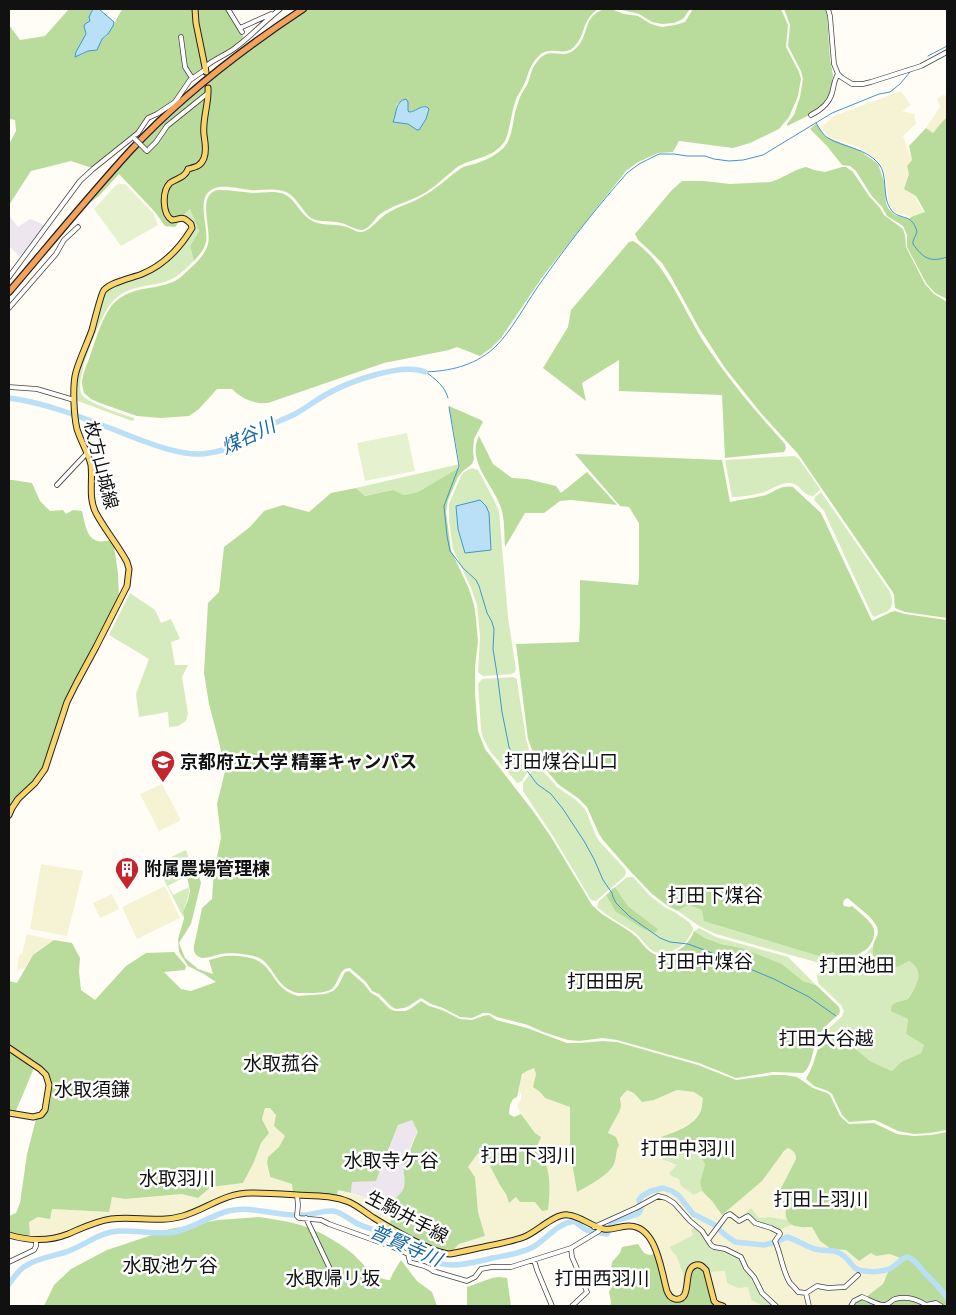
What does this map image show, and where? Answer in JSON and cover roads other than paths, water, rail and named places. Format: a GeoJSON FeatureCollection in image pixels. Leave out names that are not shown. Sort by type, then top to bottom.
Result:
{"type":"FeatureCollection","features":[{"type":"Feature","properties":{"kind":"highway"},"geometry":{"type":"LineString","coordinates":[[9,291],[142,136],[217,69],[254,40],[302,9]]}},
{"type":"Feature","properties":{"kind":"main road"},"geometry":{"type":"LineString","coordinates":[[195,9],[196,23],[206,69]]}},
{"type":"Feature","properties":{"kind":"main road","name":"枚方山城線"},"geometry":{"type":"LineString","coordinates":[[9,816],[18,799],[35,783],[43,772],[67,702],[127,586],[129,569],[127,562],[93,505],[91,467],[79,434],[76,418],[74,400],[76,372],[97,315],[102,292],[108,287],[146,272],[165,260],[173,254],[192,228],[191,224],[184,218],[179,217],[172,220],[166,216],[164,208],[166,192],[170,183],[186,174],[188,169],[199,165],[204,157],[206,148],[204,127],[208,91]]}},
{"type":"Feature","properties":{"kind":"main road"},"geometry":{"type":"LineString","coordinates":[[9,1048],[40,1069],[46,1075],[49,1087],[45,1110],[41,1115],[32,1117],[9,1113]]}},
{"type":"Feature","properties":{"kind":"main road","name":"生駒井手線"},"geometry":{"type":"LineString","coordinates":[[9,1235],[36,1240],[58,1237],[95,1222],[109,1219],[176,1218],[237,1194],[328,1196],[355,1205],[373,1218],[397,1231],[438,1252],[446,1254],[525,1237],[551,1220],[564,1215],[573,1216],[597,1227],[610,1229],[631,1226],[640,1228],[651,1238],[670,1297],[679,1299],[684,1296],[689,1272],[692,1267],[697,1265],[702,1266],[706,1272],[713,1299],[717,1304],[723,1306]]}},
{"type":"Feature","properties":{"kind":"street"},"geometry":{"type":"LineString","coordinates":[[228,9],[241,30],[276,12]]}},
{"type":"Feature","properties":{"kind":"street"},"geometry":{"type":"LineString","coordinates":[[9,277],[80,181],[133,138],[148,118],[158,114],[174,102],[192,78],[206,69],[210,63],[239,44],[280,9]]}},
{"type":"Feature","properties":{"kind":"street"},"geometry":{"type":"LineString","coordinates":[[828,9],[834,64],[838,74],[848,82],[867,84],[920,66],[947,52]]}},
{"type":"Feature","properties":{"kind":"street"},"geometry":{"type":"LineString","coordinates":[[181,37],[185,67],[192,78]]}},
{"type":"Feature","properties":{"kind":"street"},"geometry":{"type":"LineString","coordinates":[[811,116],[827,104],[832,93],[834,79],[838,74]]}},
{"type":"Feature","properties":{"kind":"street"},"geometry":{"type":"LineString","coordinates":[[133,138],[147,152],[167,126],[208,91]]}},
{"type":"Feature","properties":{"kind":"street"},"geometry":{"type":"LineString","coordinates":[[9,308],[56,254],[64,240],[78,227]]}},
{"type":"Feature","properties":{"kind":"street"},"geometry":{"type":"LineString","coordinates":[[9,387],[37,389],[74,400]]}},
{"type":"Feature","properties":{"kind":"street"},"geometry":{"type":"LineString","coordinates":[[57,485],[87,453]]}},
{"type":"Feature","properties":{"kind":"street"},"geometry":{"type":"LineString","coordinates":[[297,1195],[297,1217],[321,1220],[393,1247],[408,1254],[410,1262],[467,1281],[476,1277],[481,1269],[511,1266],[571,1248],[599,1231],[597,1227],[662,1196],[674,1203],[714,1247],[725,1249],[741,1257],[762,1293],[776,1306]]}},
{"type":"Feature","properties":{"kind":"street"},"geometry":{"type":"LineString","coordinates":[[708,1240],[726,1216],[730,1214],[739,1220],[748,1216],[755,1223],[779,1232],[780,1234],[775,1241],[780,1250],[787,1276],[798,1292],[806,1293],[817,1286],[828,1288],[845,1287],[858,1275]]}},
{"type":"Feature","properties":{"kind":"street"},"geometry":{"type":"LineString","coordinates":[[306,1218],[331,1271],[338,1280]]}},
{"type":"Feature","properties":{"kind":"street"},"geometry":{"type":"LineString","coordinates":[[9,1262],[34,1250],[36,1240]]}},
{"type":"Feature","properties":{"kind":"street"},"geometry":{"type":"LineString","coordinates":[[571,1248],[572,1257],[587,1292],[572,1306]]}},
{"type":"Feature","properties":{"kind":"street"},"geometry":{"type":"LineString","coordinates":[[534,1260],[552,1306]]}},
{"type":"Feature","properties":{"kind":"street"},"geometry":{"type":"LineString","coordinates":[[806,1293],[809,1306]]}},
{"type":"Feature","properties":{"kind":"street"},"geometry":{"type":"LineString","coordinates":[[851,1306],[854,1301],[862,1297],[883,1305],[893,1299],[905,1298],[918,1300],[926,1305],[936,1303],[941,1306]]}},
{"type":"Feature","properties":{"kind":"water"},"geometry":{"type":"Polygon","coordinates":[[[93,9],[99,9],[114,22],[113,26],[102,39],[97,50],[88,51],[75,57],[86,34],[84,26],[90,21],[89,17],[93,9]]]}},
{"type":"Feature","properties":{"kind":"water"},"geometry":{"type":"Polygon","coordinates":[[[406,99],[409,112],[422,107],[429,109],[426,119],[419,130],[408,124],[393,122],[398,105],[402,100],[406,99]]]}},
{"type":"Feature","properties":{"kind":"water"},"geometry":{"type":"Polygon","coordinates":[[[480,500],[486,506],[489,513],[491,550],[465,553],[458,529],[456,506],[480,500]]]}},
{"type":"Feature","properties":{"kind":"waterway"},"geometry":{"type":"LineString","coordinates":[[928,56],[947,46]]}},
{"type":"Feature","properties":{"kind":"waterway"},"geometry":{"type":"LineString","coordinates":[[425,372],[461,366],[477,360],[493,349],[507,334],[538,286],[584,224],[627,173],[639,164],[659,154],[705,156],[729,161],[763,155],[832,113],[879,94],[890,92],[910,72]]}},
{"type":"Feature","properties":{"kind":"waterway"},"geometry":{"type":"LineString","coordinates":[[816,123],[828,138],[862,151],[879,164],[882,169],[886,198],[890,208],[897,215],[912,221],[917,232],[913,244],[920,253],[931,259],[947,257]]}},
{"type":"Feature","properties":{"kind":"waterway","name":"煤谷川"},"geometry":{"type":"LineString","coordinates":[[9,398],[58,409],[157,446],[197,454],[216,452],[235,445],[260,430],[295,414],[327,394],[361,379],[389,371],[415,370],[425,372]]}},
{"type":"Feature","properties":{"kind":"waterway"},"geometry":{"type":"LineString","coordinates":[[426,372],[442,386],[448,398]]}},
{"type":"Feature","properties":{"kind":"waterway"},"geometry":{"type":"LineString","coordinates":[[449,407],[459,466],[444,506],[447,536],[450,551],[463,568],[476,580],[492,622],[494,629],[493,649],[502,712],[509,747],[514,758],[537,784],[551,794],[563,809],[584,841],[616,903],[629,916],[660,938],[670,942],[688,944],[774,979],[809,997],[836,1016]]}},
{"type":"Feature","properties":{"kind":"waterway","name":"普賢寺川"},"geometry":{"type":"LineString","coordinates":[[9,1284],[24,1267],[41,1259],[66,1252],[105,1234],[119,1231],[175,1232],[221,1213],[247,1209],[294,1215],[336,1212],[359,1225],[384,1234],[434,1262],[452,1265],[468,1264],[528,1249],[538,1244],[562,1225],[574,1221],[586,1230],[607,1234],[614,1222],[639,1213],[641,1209],[639,1200],[642,1196],[663,1188],[679,1196],[693,1214],[715,1225],[735,1242],[764,1245],[787,1237],[815,1249],[838,1252],[855,1268],[866,1271],[889,1269],[902,1259],[908,1257],[916,1262],[947,1298]]}},
{"type":"Feature","properties":{"kind":"place","name":"京都府立大学 精華キャンパス"},"geometry":{"type":"Point","coordinates":[163,783]}},
{"type":"Feature","properties":{"kind":"place","name":"附属農場管理棟"},"geometry":{"type":"Point","coordinates":[127,890]}},
{"type":"Feature","properties":{"kind":"district","name":"打田煤谷山口"},"geometry":{"type":"Point","coordinates":[561,761]}},
{"type":"Feature","properties":{"kind":"district","name":"打田下煤谷"},"geometry":{"type":"Point","coordinates":[715,895]}},
{"type":"Feature","properties":{"kind":"district","name":"打田中煤谷"},"geometry":{"type":"Point","coordinates":[705,961]}},
{"type":"Feature","properties":{"kind":"district","name":"打田池田"},"geometry":{"type":"Point","coordinates":[857,965]}},
{"type":"Feature","properties":{"kind":"district","name":"打田田尻"},"geometry":{"type":"Point","coordinates":[605,981]}},
{"type":"Feature","properties":{"kind":"district","name":"打田大谷越"},"geometry":{"type":"Point","coordinates":[826,1038]}},
{"type":"Feature","properties":{"kind":"district","name":"水取菰谷"},"geometry":{"type":"Point","coordinates":[281,1063]}},
{"type":"Feature","properties":{"kind":"district","name":"水取須鎌"},"geometry":{"type":"Point","coordinates":[92,1089]}},
{"type":"Feature","properties":{"kind":"district","name":"打田中羽川"},"geometry":{"type":"Point","coordinates":[688,1148]}},
{"type":"Feature","properties":{"kind":"district","name":"打田下羽川"},"geometry":{"type":"Point","coordinates":[528,1155]}},
{"type":"Feature","properties":{"kind":"district","name":"水取寺ケ谷"},"geometry":{"type":"Point","coordinates":[391,1160]}},
{"type":"Feature","properties":{"kind":"district","name":"水取羽川"},"geometry":{"type":"Point","coordinates":[177,1178]}},
{"type":"Feature","properties":{"kind":"district","name":"打田上羽川"},"geometry":{"type":"Point","coordinates":[821,1199]}},
{"type":"Feature","properties":{"kind":"district","name":"水取池ケ谷"},"geometry":{"type":"Point","coordinates":[170,1265]}},
{"type":"Feature","properties":{"kind":"district","name":"水取帰リ坂"},"geometry":{"type":"Point","coordinates":[333,1278]}},
{"type":"Feature","properties":{"kind":"district","name":"打田西羽川"},"geometry":{"type":"Point","coordinates":[602,1278]}}]}
